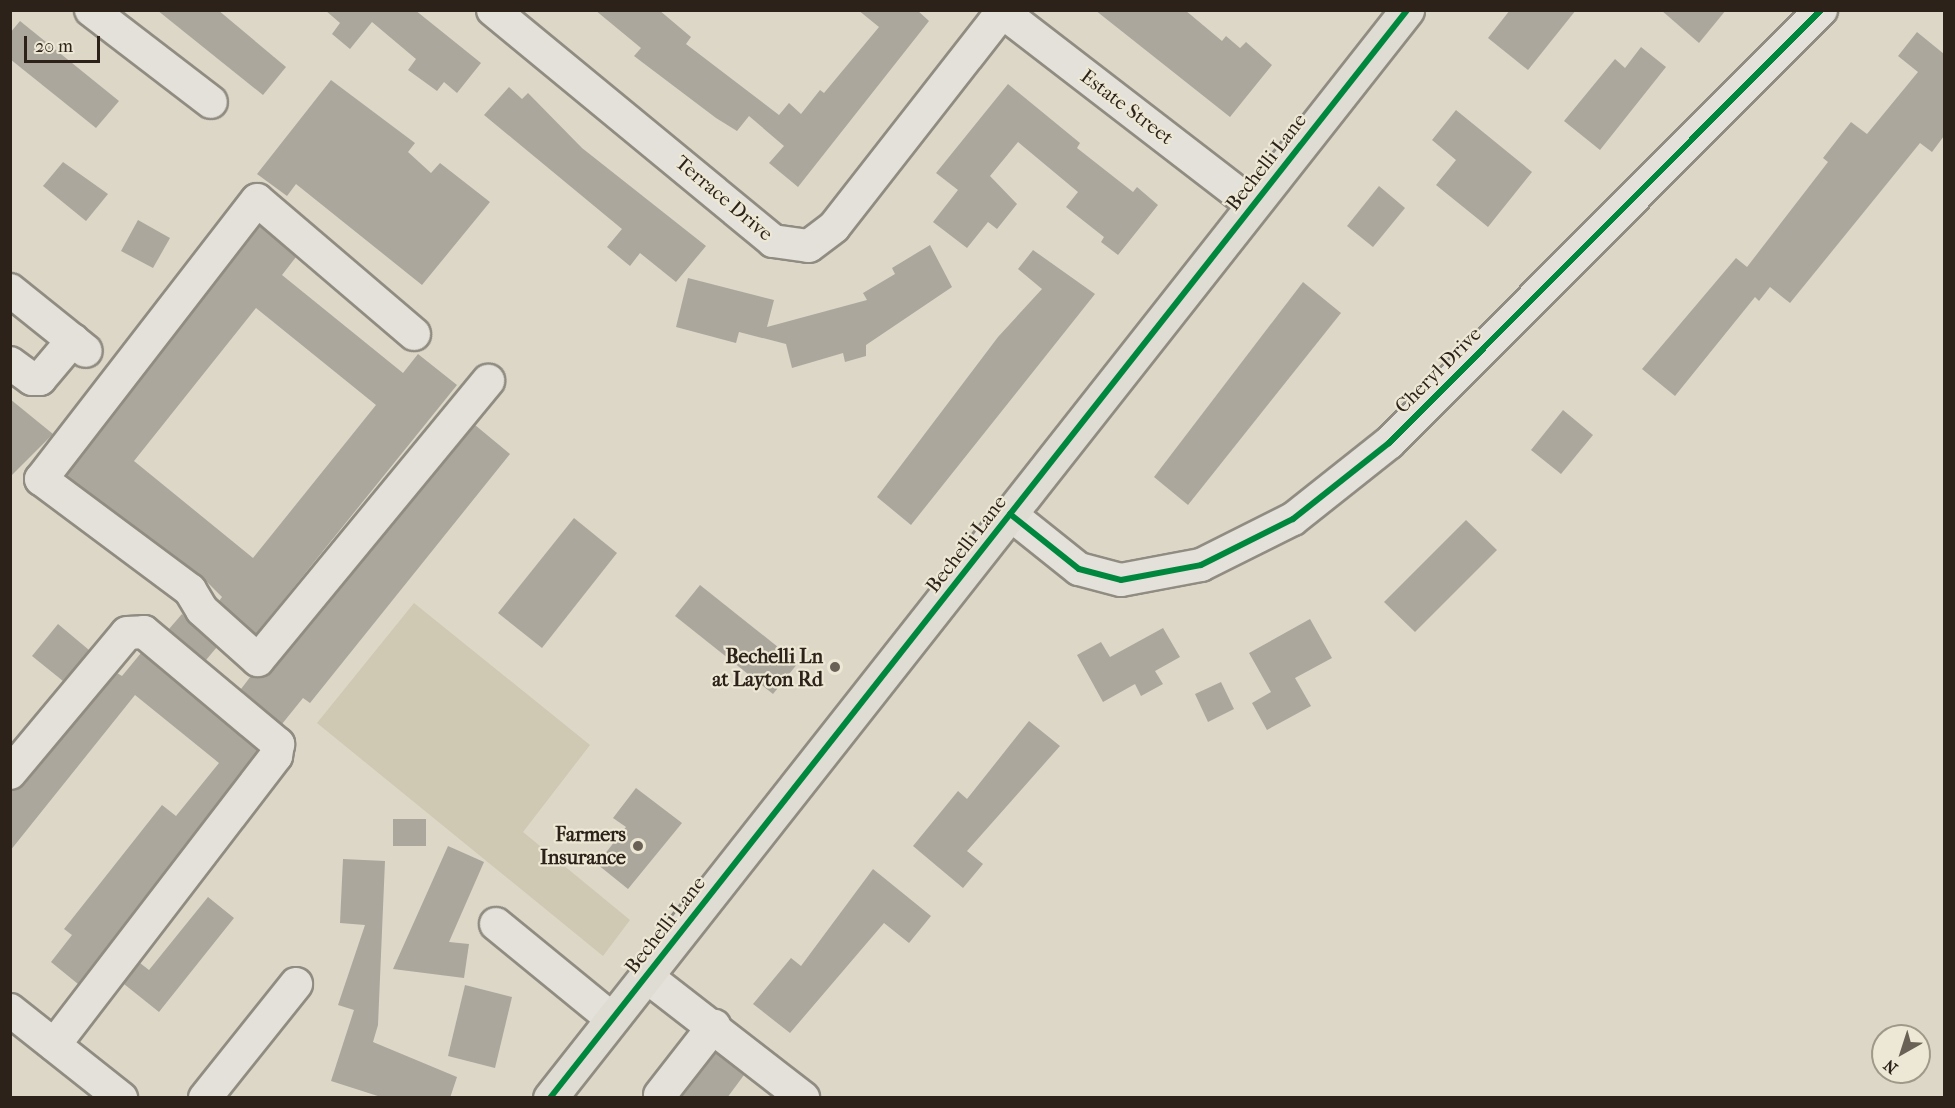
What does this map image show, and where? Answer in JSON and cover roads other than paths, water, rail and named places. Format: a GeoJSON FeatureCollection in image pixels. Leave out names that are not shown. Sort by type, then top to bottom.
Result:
{"type":"FeatureCollection","features":[{"type":"Feature","properties":{"kind":"main road","name":"Bechelli Lane"},"geometry":{"type":"LineString","coordinates":[[550,1098],[1407,10]]}},
{"type":"Feature","properties":{"kind":"street"},"geometry":{"type":"LineString","coordinates":[[91,10],[211,102]]}},
{"type":"Feature","properties":{"kind":"street","name":"Terrace Drive"},"geometry":{"type":"LineString","coordinates":[[493,10],[773,241],[809,246],[834,227],[1001,11]]}},
{"type":"Feature","properties":{"kind":"street","name":"Cheryl Drive"},"geometry":{"type":"LineString","coordinates":[[1010,514],[1079,569],[1121,580],[1200,565],[1274,531],[1389,443],[1821,10]]}},
{"type":"Feature","properties":{"kind":"street","name":"Estate Street"},"geometry":{"type":"LineString","coordinates":[[1001,11],[1253,205]]}},
{"type":"Feature","properties":{"kind":"street"},"geometry":{"type":"LineString","coordinates":[[414,334],[257,200],[41,479],[190,590],[202,610],[258,660],[488,381]]}},
{"type":"Feature","properties":{"kind":"street"},"geometry":{"type":"LineString","coordinates":[[10,290],[80,346],[40,379],[32,379],[10,363]]}},
{"type":"Feature","properties":{"kind":"street"},"geometry":{"type":"LineString","coordinates":[[10,773],[127,633],[144,632],[278,744],[276,756],[54,1045]]}},
{"type":"Feature","properties":{"kind":"street"},"geometry":{"type":"LineString","coordinates":[[496,924],[612,1019]]}},
{"type":"Feature","properties":{"kind":"street"},"geometry":{"type":"LineString","coordinates":[[646,976],[714,1026],[803,1098]]}},
{"type":"Feature","properties":{"kind":"street"},"geometry":{"type":"LineString","coordinates":[[205,1098],[296,984]]}},
{"type":"Feature","properties":{"kind":"street"},"geometry":{"type":"LineString","coordinates":[[10,1010],[121,1098]]}},
{"type":"Feature","properties":{"kind":"street"},"geometry":{"type":"LineString","coordinates":[[660,1095],[714,1026]]}},
{"type":"Feature","properties":{"kind":"place","name":"Bechelli Ln at Layton Rd"},"geometry":{"type":"Point","coordinates":[835,667]}},
{"type":"Feature","properties":{"kind":"place","name":"Farmers Insurance"},"geometry":{"type":"Point","coordinates":[638,846]}}]}
